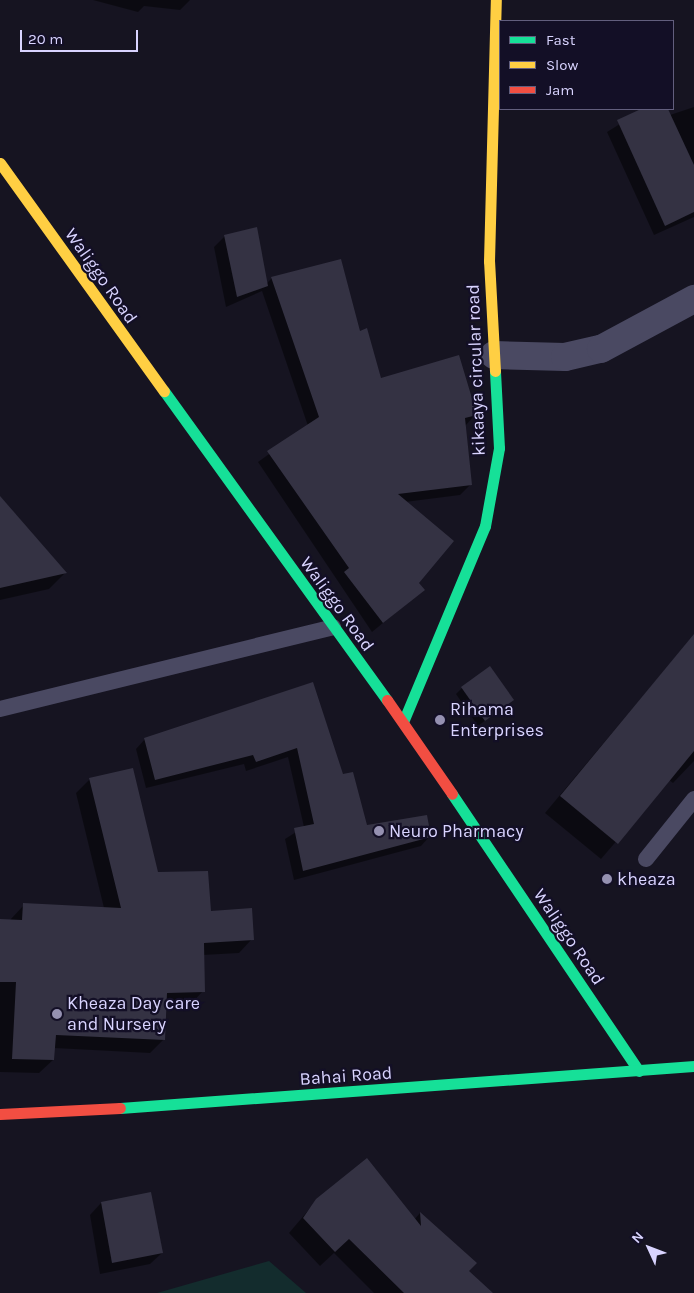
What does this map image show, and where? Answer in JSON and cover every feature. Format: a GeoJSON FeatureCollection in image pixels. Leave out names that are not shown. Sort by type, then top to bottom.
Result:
{"type":"FeatureCollection","features":[{"type":"Feature","properties":{"kind":"street","name":"kikaaya circular road"},"geometry":{"type":"LineString","coordinates":[[403,722],[485,526],[499,448],[494,356],[490,184],[496,0]]}},
{"type":"Feature","properties":{"kind":"street","name":"Waliggo Road"},"geometry":{"type":"LineString","coordinates":[[0,163],[403,722],[639,1071]]}},
{"type":"Feature","properties":{"kind":"street"},"geometry":{"type":"LineString","coordinates":[[494,356],[565,357],[601,349],[694,299]]}},
{"type":"Feature","properties":{"kind":"street","name":"Bahai Road"},"geometry":{"type":"LineString","coordinates":[[0,1114],[231,1102],[694,1066]]}},
{"type":"Feature","properties":{"kind":"lane"},"geometry":{"type":"LineString","coordinates":[[0,709],[333,627]]}},
{"type":"Feature","properties":{"kind":"lane"},"geometry":{"type":"LineString","coordinates":[[646,859],[694,799]]}},
{"type":"Feature","properties":{"kind":"green space"},"geometry":{"type":"Polygon","coordinates":[[[269,1261],[306,1293],[157,1293],[269,1261]]]}},
{"type":"Feature","properties":{"kind":"building"},"geometry":{"type":"Polygon","coordinates":[[[639,110],[668,110],[694,165],[694,212],[665,226],[617,120],[639,110]]]}},
{"type":"Feature","properties":{"kind":"building"},"geometry":{"type":"Polygon","coordinates":[[[257,227],[268,286],[237,297],[224,235],[257,227]]]}},
{"type":"Feature","properties":{"kind":"building"},"geometry":{"type":"Polygon","coordinates":[[[341,259],[360,331],[367,328],[381,378],[459,355],[477,415],[465,418],[472,485],[398,494],[454,541],[419,583],[425,590],[383,623],[344,572],[349,568],[267,451],[319,417],[271,277],[341,259]]]}},
{"type":"Feature","properties":{"kind":"building"},"geometry":{"type":"Polygon","coordinates":[[[0,496],[67,573],[0,588],[0,496]]]}},
{"type":"Feature","properties":{"kind":"building"},"geometry":{"type":"Polygon","coordinates":[[[694,634],[694,751],[618,844],[560,796],[694,634]]]}},
{"type":"Feature","properties":{"kind":"building"},"geometry":{"type":"Polygon","coordinates":[[[490,666],[514,700],[485,721],[461,687],[490,666]]]}},
{"type":"Feature","properties":{"kind":"building"},"geometry":{"type":"Polygon","coordinates":[[[313,682],[343,774],[353,772],[367,825],[427,815],[431,837],[303,871],[294,828],[314,824],[297,748],[256,762],[253,755],[155,780],[144,738],[313,682]]]}},
{"type":"Feature","properties":{"kind":"building"},"geometry":{"type":"Polygon","coordinates":[[[133,768],[158,872],[208,871],[211,911],[252,908],[254,940],[204,943],[205,992],[167,993],[165,1040],[56,1035],[54,1060],[12,1059],[16,982],[0,982],[0,919],[22,920],[23,903],[121,908],[89,778],[133,768]]]}},
{"type":"Feature","properties":{"kind":"building"},"geometry":{"type":"Polygon","coordinates":[[[367,1158],[421,1226],[420,1212],[477,1263],[469,1271],[493,1293],[404,1293],[349,1239],[335,1252],[303,1218],[316,1199],[367,1158]]]}},
{"type":"Feature","properties":{"kind":"building"},"geometry":{"type":"Polygon","coordinates":[[[151,1192],[163,1253],[112,1263],[101,1202],[151,1192]]]}},
{"type":"Feature","properties":{"kind":"traffic: fast"},"geometry":{"type":"LineString","coordinates":[[403,722],[485,526],[499,448],[495,371]]}},
{"type":"Feature","properties":{"kind":"traffic: fast"},"geometry":{"type":"LineString","coordinates":[[164,391],[387,700]]}},
{"type":"Feature","properties":{"kind":"traffic: fast"},"geometry":{"type":"LineString","coordinates":[[452,794],[639,1071]]}},
{"type":"Feature","properties":{"kind":"traffic: fast"},"geometry":{"type":"LineString","coordinates":[[120,1108],[694,1066]]}},
{"type":"Feature","properties":{"kind":"traffic: slow"},"geometry":{"type":"LineString","coordinates":[[495,371],[489,261],[496,0]]}},
{"type":"Feature","properties":{"kind":"traffic: slow"},"geometry":{"type":"LineString","coordinates":[[0,163],[164,391]]}},
{"type":"Feature","properties":{"kind":"traffic: jam"},"geometry":{"type":"LineString","coordinates":[[387,700],[452,794]]}},
{"type":"Feature","properties":{"kind":"traffic: jam"},"geometry":{"type":"LineString","coordinates":[[0,1114],[120,1108]]}},
{"type":"Feature","properties":{"kind":"place","name":"Rihama Enterprises"},"geometry":{"type":"Point","coordinates":[440,720]}},
{"type":"Feature","properties":{"kind":"place","name":"Neuro Pharmacy"},"geometry":{"type":"Point","coordinates":[379,831]}},
{"type":"Feature","properties":{"kind":"place","name":"kheaza"},"geometry":{"type":"Point","coordinates":[607,879]}},
{"type":"Feature","properties":{"kind":"place","name":"Kheaza Day care and Nursery"},"geometry":{"type":"Point","coordinates":[57,1014]}}]}
